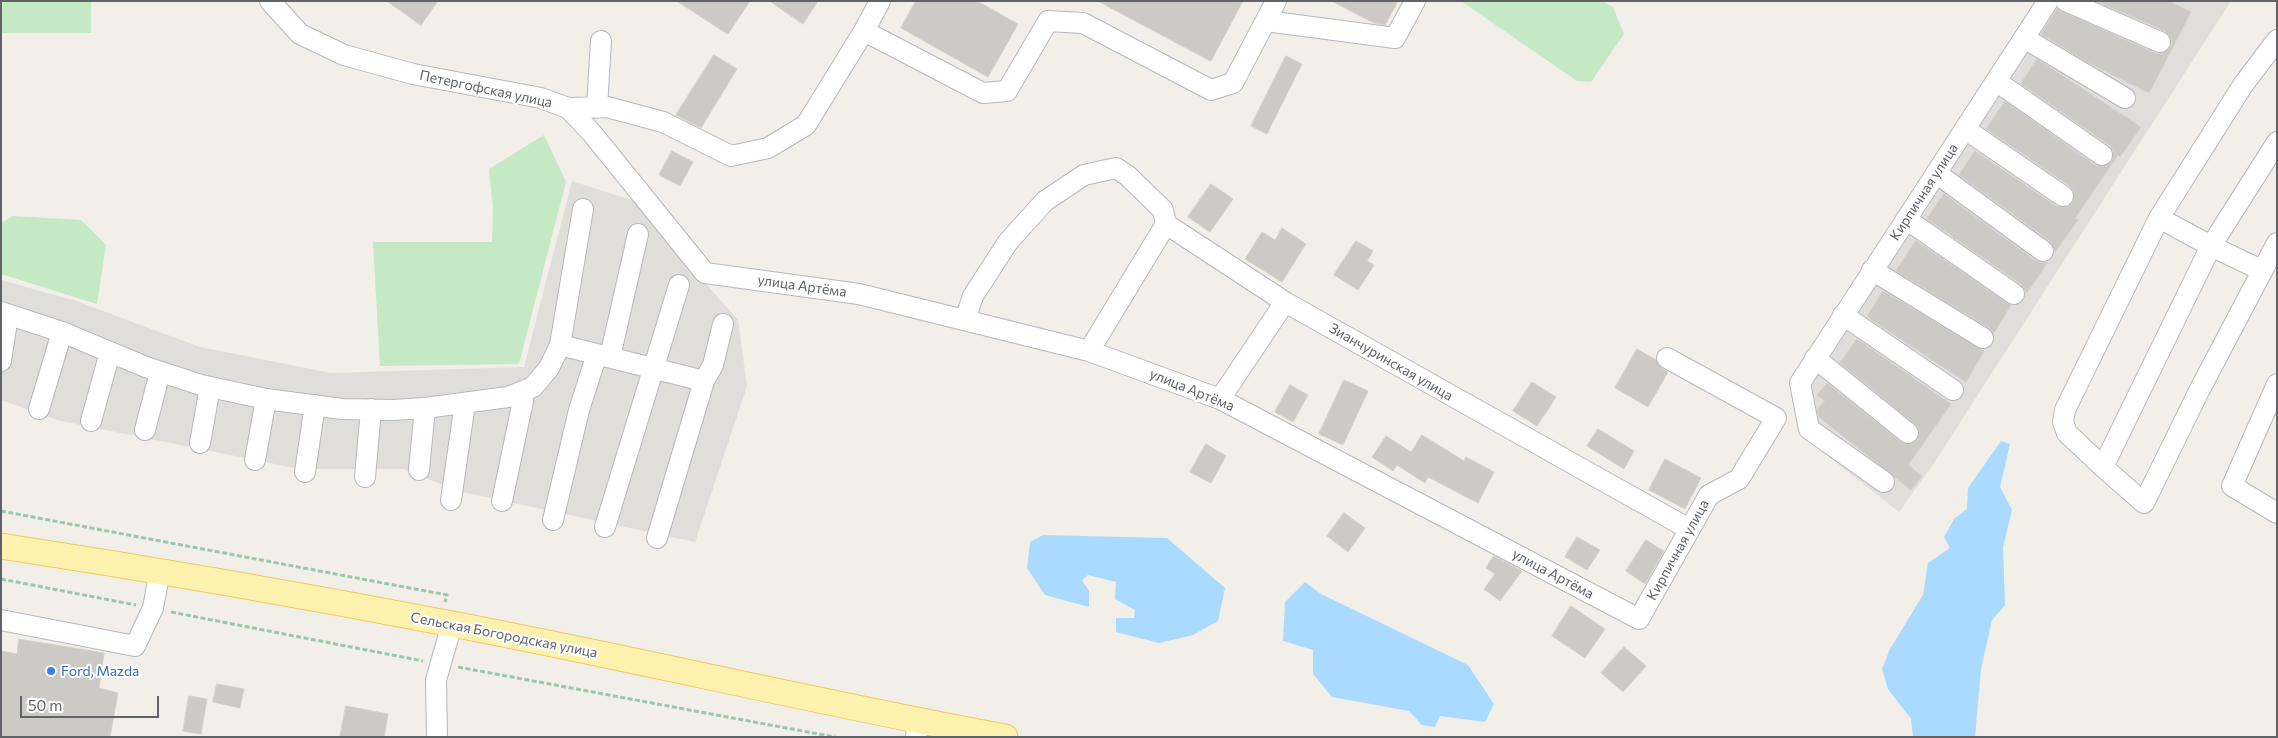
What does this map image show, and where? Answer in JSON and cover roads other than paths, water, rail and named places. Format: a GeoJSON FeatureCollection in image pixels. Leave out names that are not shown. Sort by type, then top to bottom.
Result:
{"type":"FeatureCollection","features":[{"type":"Feature","properties":{"kind":"main road","name":"Сельская Богородская улица"},"geometry":{"type":"LineString","coordinates":[[1,546],[160,570],[452,624],[917,729],[1005,737]]}},
{"type":"Feature","properties":{"kind":"street","name":"Петергофская улица"},"geometry":{"type":"LineString","coordinates":[[270,1],[300,34],[344,55],[413,74],[541,98],[568,108],[591,132],[706,273]]}},
{"type":"Feature","properties":{"kind":"street"},"geometry":{"type":"LineString","coordinates":[[568,108],[607,107],[663,122],[731,156],[768,148],[806,125],[864,31],[880,1]]}},
{"type":"Feature","properties":{"kind":"street"},"geometry":{"type":"LineString","coordinates":[[864,31],[983,93],[1007,91],[1048,20],[1083,23],[1210,90],[1233,83],[1276,1]]}},
{"type":"Feature","properties":{"kind":"street"},"geometry":{"type":"LineString","coordinates":[[1266,20],[1395,38],[1415,1]]}},
{"type":"Feature","properties":{"kind":"street","name":"Кирпичная улица"},"geometry":{"type":"LineString","coordinates":[[1884,482],[1809,429],[1800,383],[2048,1]]}},
{"type":"Feature","properties":{"kind":"street"},"geometry":{"type":"LineString","coordinates":[[2066,1],[2160,42]]}},
{"type":"Feature","properties":{"kind":"street"},"geometry":{"type":"LineString","coordinates":[[2024,38],[2124,98]]}},
{"type":"Feature","properties":{"kind":"street"},"geometry":{"type":"LineString","coordinates":[[2277,40],[2243,85],[2159,218],[2065,410],[2063,422],[2067,433],[2144,503],[2261,270],[2277,243]]}},
{"type":"Feature","properties":{"kind":"street"},"geometry":{"type":"LineString","coordinates":[[597,108],[601,41]]}},
{"type":"Feature","properties":{"kind":"street"},"geometry":{"type":"LineString","coordinates":[[1996,81],[2102,155]]}},
{"type":"Feature","properties":{"kind":"street"},"geometry":{"type":"LineString","coordinates":[[1965,129],[2063,196]]}},
{"type":"Feature","properties":{"kind":"street"},"geometry":{"type":"LineString","coordinates":[[2103,467],[2211,246],[2277,142]]}},
{"type":"Feature","properties":{"kind":"street"},"geometry":{"type":"LineString","coordinates":[[965,320],[973,296],[1008,242],[1045,201],[1084,175],[1116,168],[1128,176],[1163,210],[1166,224],[1089,351]]}},
{"type":"Feature","properties":{"kind":"street"},"geometry":{"type":"LineString","coordinates":[[1936,173],[2043,251]]}},
{"type":"Feature","properties":{"kind":"street"},"geometry":{"type":"LineString","coordinates":[[1,361],[5,313],[62,332],[160,372],[210,387],[266,398],[342,409],[370,409],[425,408],[508,397],[532,387],[538,381],[549,368],[560,344],[583,209]]}},
{"type":"Feature","properties":{"kind":"street"},"geometry":{"type":"LineString","coordinates":[[2159,218],[2261,270]]}},
{"type":"Feature","properties":{"kind":"street"},"geometry":{"type":"LineString","coordinates":[[1906,219],[2014,294]]}},
{"type":"Feature","properties":{"kind":"street","name":"Зианчуринская улица"},"geometry":{"type":"LineString","coordinates":[[1166,224],[1285,302],[1689,529]]}},
{"type":"Feature","properties":{"kind":"street"},"geometry":{"type":"LineString","coordinates":[[553,520],[580,410],[604,356],[638,234]]}},
{"type":"Feature","properties":{"kind":"street"},"geometry":{"type":"LineString","coordinates":[[1872,270],[1983,338]]}},
{"type":"Feature","properties":{"kind":"street","name":"улица Артёма"},"geometry":{"type":"LineString","coordinates":[[706,273],[859,294],[1089,351],[1220,399],[1639,619]]}},
{"type":"Feature","properties":{"kind":"street"},"geometry":{"type":"LineString","coordinates":[[605,526],[679,285]]}},
{"type":"Feature","properties":{"kind":"street"},"geometry":{"type":"LineString","coordinates":[[1220,399],[1285,302]]}},
{"type":"Feature","properties":{"kind":"street"},"geometry":{"type":"LineString","coordinates":[[1843,315],[1953,390]]}},
{"type":"Feature","properties":{"kind":"street"},"geometry":{"type":"LineString","coordinates":[[657,538],[704,381],[713,365],[723,324]]}},
{"type":"Feature","properties":{"kind":"street"},"geometry":{"type":"LineString","coordinates":[[39,409],[62,332]]}},
{"type":"Feature","properties":{"kind":"street"},"geometry":{"type":"LineString","coordinates":[[560,344],[704,381]]}},
{"type":"Feature","properties":{"kind":"street"},"geometry":{"type":"LineString","coordinates":[[91,421],[110,352]]}},
{"type":"Feature","properties":{"kind":"street","name":"Кирпичная улица"},"geometry":{"type":"LineString","coordinates":[[1639,619],[1709,495],[1739,479],[1776,418],[1667,358]]}},
{"type":"Feature","properties":{"kind":"street"},"geometry":{"type":"LineString","coordinates":[[1815,358],[1908,433]]}},
{"type":"Feature","properties":{"kind":"street"},"geometry":{"type":"LineString","coordinates":[[145,430],[160,372]]}},
{"type":"Feature","properties":{"kind":"street"},"geometry":{"type":"LineString","coordinates":[[2277,384],[2232,486],[2277,513]]}},
{"type":"Feature","properties":{"kind":"street"},"geometry":{"type":"LineString","coordinates":[[200,443],[210,387]]}},
{"type":"Feature","properties":{"kind":"street"},"geometry":{"type":"LineString","coordinates":[[502,501],[523,401],[518,393]]}},
{"type":"Feature","properties":{"kind":"street"},"geometry":{"type":"LineString","coordinates":[[255,460],[266,398]]}},
{"type":"Feature","properties":{"kind":"street"},"geometry":{"type":"LineString","coordinates":[[451,500],[465,403]]}},
{"type":"Feature","properties":{"kind":"street"},"geometry":{"type":"LineString","coordinates":[[306,472],[315,405]]}},
{"type":"Feature","properties":{"kind":"street"},"geometry":{"type":"LineString","coordinates":[[419,470],[425,408]]}},
{"type":"Feature","properties":{"kind":"street"},"geometry":{"type":"LineString","coordinates":[[365,477],[370,409]]}},
{"type":"Feature","properties":{"kind":"street"},"geometry":{"type":"LineString","coordinates":[[1,620],[135,646],[153,608],[160,570]]}},
{"type":"Feature","properties":{"kind":"street"},"geometry":{"type":"LineString","coordinates":[[437,737],[436,680],[452,624]]}},
{"type":"Feature","properties":{"kind":"water"},"geometry":{"type":"Polygon","coordinates":[[[2001,441],[2010,444],[2000,487],[2012,510],[2003,547],[2005,605],[1992,620],[1981,669],[1975,737],[1913,737],[1911,719],[1888,689],[1882,669],[1890,649],[1923,595],[1928,563],[1950,548],[1944,537],[1954,519],[1967,509],[1968,488],[2001,441]]]}},
{"type":"Feature","properties":{"kind":"water"},"geometry":{"type":"Polygon","coordinates":[[[1043,535],[1167,538],[1225,588],[1218,621],[1193,635],[1159,643],[1116,632],[1116,618],[1134,618],[1135,610],[1115,599],[1116,582],[1088,575],[1082,580],[1089,591],[1089,607],[1045,595],[1027,568],[1030,542],[1043,535]]]}},
{"type":"Feature","properties":{"kind":"water"},"geometry":{"type":"Polygon","coordinates":[[[1305,582],[1321,594],[1468,665],[1494,704],[1485,722],[1440,716],[1435,727],[1422,725],[1409,711],[1332,697],[1313,674],[1313,650],[1283,641],[1285,602],[1305,582]]]}},
{"type":"Feature","properties":{"kind":"place","name":"Ford, Mazda"},"geometry":{"type":"Point","coordinates":[51,671]}}]}
